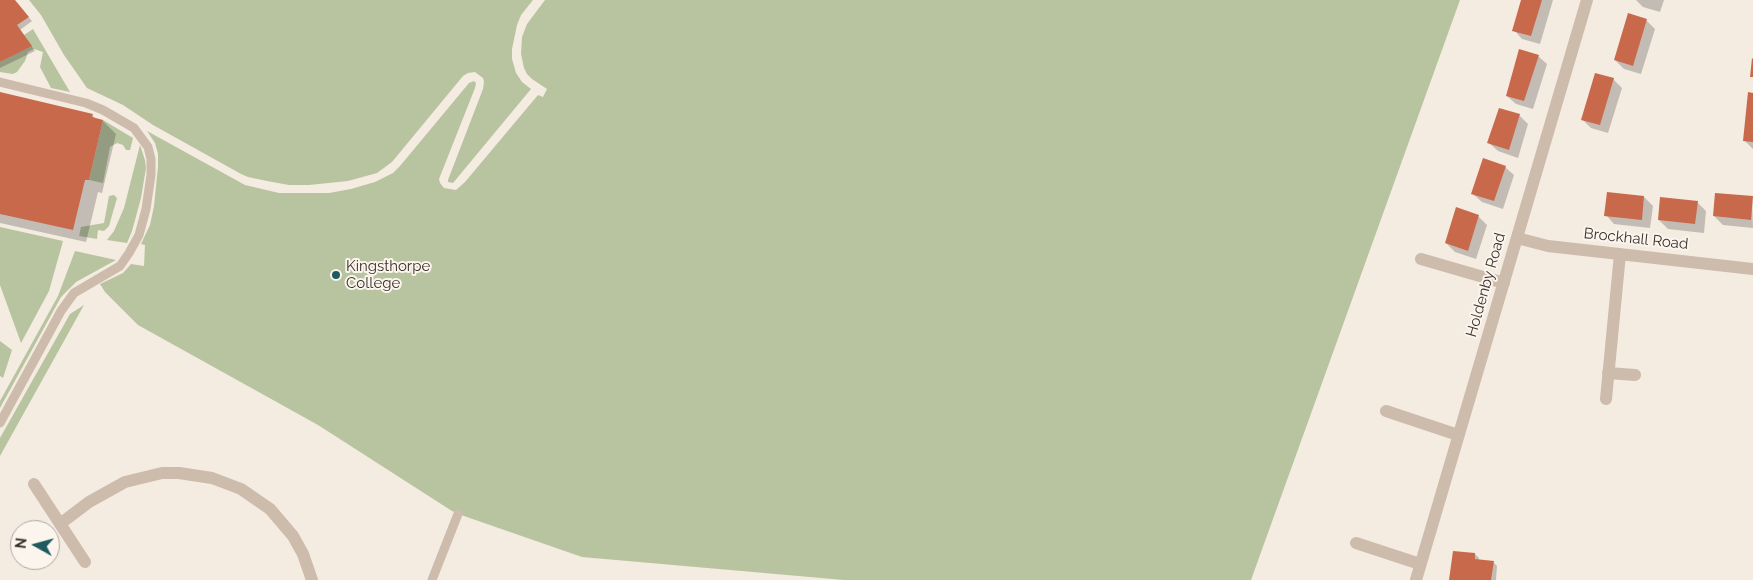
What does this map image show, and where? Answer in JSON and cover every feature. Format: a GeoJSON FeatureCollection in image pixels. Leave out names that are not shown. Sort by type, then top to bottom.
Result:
{"type":"FeatureCollection","features":[{"type":"Feature","properties":{"kind":"street","name":"Holdenby Road"},"geometry":{"type":"LineString","coordinates":[[1416,580],[1587,0]]}},
{"type":"Feature","properties":{"kind":"street","name":"Brockhall Road"},"geometry":{"type":"LineString","coordinates":[[1517,238],[1548,246],[1753,268]]}},
{"type":"Feature","properties":{"kind":"street"},"geometry":{"type":"LineString","coordinates":[[1606,399],[1620,254]]}},
{"type":"Feature","properties":{"kind":"street"},"geometry":{"type":"LineString","coordinates":[[1421,259],[1504,284]]}},
{"type":"Feature","properties":{"kind":"street"},"geometry":{"type":"LineString","coordinates":[[1608,372],[1634,375]]}},
{"type":"Feature","properties":{"kind":"street"},"geometry":{"type":"LineString","coordinates":[[1386,411],[1458,435]]}},
{"type":"Feature","properties":{"kind":"street"},"geometry":{"type":"LineString","coordinates":[[85,562],[60,524],[89,502],[124,482],[162,473],[179,473],[212,478],[241,489],[270,509],[293,536],[304,554],[312,580]]}},
{"type":"Feature","properties":{"kind":"street"},"geometry":{"type":"LineString","coordinates":[[34,484],[57,520]]}},
{"type":"Feature","properties":{"kind":"street"},"geometry":{"type":"LineString","coordinates":[[1356,543],[1420,564]]}},
{"type":"Feature","properties":{"kind":"lane"},"geometry":{"type":"LineString","coordinates":[[0,82],[86,103],[103,110],[134,128],[148,147],[151,159],[151,175],[146,209],[139,234],[129,253],[120,266],[74,293],[61,311],[0,423]]}},
{"type":"Feature","properties":{"kind":"lane"},"geometry":{"type":"LineString","coordinates":[[432,580],[458,514]]}},
{"type":"Feature","properties":{"kind":"green space"},"geometry":{"type":"Polygon","coordinates":[[[29,0],[533,0],[521,15],[512,49],[512,59],[516,73],[522,82],[531,89],[453,183],[448,182],[448,180],[483,89],[483,78],[475,72],[463,76],[392,162],[377,173],[348,181],[289,185],[241,174],[153,125],[123,105],[87,88],[64,55],[41,15],[29,0]]]}},
{"type":"Feature","properties":{"kind":"green space"},"geometry":{"type":"Polygon","coordinates":[[[545,0],[1460,0],[1251,580],[844,580],[582,557],[464,516],[452,511],[318,425],[138,325],[105,292],[100,284],[123,273],[131,264],[144,266],[145,245],[141,244],[150,225],[158,167],[158,154],[155,143],[147,131],[245,185],[279,193],[329,193],[375,182],[393,173],[469,83],[474,81],[476,83],[475,88],[439,179],[444,188],[456,190],[465,182],[538,95],[543,97],[547,89],[527,74],[521,54],[522,37],[527,24],[545,0]]]}},
{"type":"Feature","properties":{"kind":"green space"},"geometry":{"type":"Polygon","coordinates":[[[33,29],[70,92],[51,88],[40,67],[43,52],[34,49],[28,52],[25,61],[17,72],[13,74],[0,72],[0,62],[31,46],[24,35],[33,29]]]}},
{"type":"Feature","properties":{"kind":"green space"},"geometry":{"type":"Polygon","coordinates":[[[103,120],[133,138],[130,150],[126,150],[123,145],[117,143],[110,147],[103,183],[89,180],[103,120]]]}},
{"type":"Feature","properties":{"kind":"green space"},"geometry":{"type":"Polygon","coordinates":[[[140,145],[146,168],[141,198],[132,231],[127,243],[107,240],[114,231],[124,208],[140,145]]]}},
{"type":"Feature","properties":{"kind":"green space"},"geometry":{"type":"Polygon","coordinates":[[[114,195],[117,198],[109,226],[104,231],[98,230],[97,239],[79,236],[81,227],[104,223],[109,196],[114,195]]]}},
{"type":"Feature","properties":{"kind":"green space"},"geometry":{"type":"Polygon","coordinates":[[[0,227],[63,241],[49,291],[21,343],[0,285],[0,227]]]}},
{"type":"Feature","properties":{"kind":"green space"},"geometry":{"type":"Polygon","coordinates":[[[75,251],[116,260],[76,282],[61,297],[0,408],[0,401],[58,296],[75,251]]]}},
{"type":"Feature","properties":{"kind":"green space"},"geometry":{"type":"Polygon","coordinates":[[[84,305],[0,456],[0,438],[70,314],[84,305]]]}},
{"type":"Feature","properties":{"kind":"green space"},"geometry":{"type":"Polygon","coordinates":[[[0,341],[12,350],[3,378],[0,376],[0,341]]]}},
{"type":"Feature","properties":{"kind":"building"},"geometry":{"type":"Polygon","coordinates":[[[0,0],[15,0],[29,17],[17,25],[32,46],[0,62],[0,0]]]}},
{"type":"Feature","properties":{"kind":"building"},"geometry":{"type":"Polygon","coordinates":[[[1521,0],[1542,0],[1531,36],[1512,31],[1521,0]]]}},
{"type":"Feature","properties":{"kind":"building"},"geometry":{"type":"Polygon","coordinates":[[[1628,13],[1647,19],[1633,66],[1614,60],[1628,13]]]}},
{"type":"Feature","properties":{"kind":"building"},"geometry":{"type":"Polygon","coordinates":[[[1519,49],[1539,55],[1524,101],[1506,96],[1519,49]]]}},
{"type":"Feature","properties":{"kind":"building"},"geometry":{"type":"Polygon","coordinates":[[[1752,58],[1753,77],[1750,77],[1752,58]]]}},
{"type":"Feature","properties":{"kind":"building"},"geometry":{"type":"Polygon","coordinates":[[[1595,73],[1614,78],[1600,125],[1581,120],[1595,73]]]}},
{"type":"Feature","properties":{"kind":"building"},"geometry":{"type":"Polygon","coordinates":[[[0,92],[93,114],[92,117],[103,120],[89,180],[85,180],[73,230],[0,214],[0,92]]]}},
{"type":"Feature","properties":{"kind":"building"},"geometry":{"type":"Polygon","coordinates":[[[1748,92],[1753,93],[1753,142],[1743,141],[1748,92]]]}},
{"type":"Feature","properties":{"kind":"building"},"geometry":{"type":"Polygon","coordinates":[[[1499,108],[1520,114],[1509,150],[1487,143],[1499,108]]]}},
{"type":"Feature","properties":{"kind":"building"},"geometry":{"type":"Polygon","coordinates":[[[1483,158],[1506,166],[1494,201],[1471,194],[1483,158]]]}},
{"type":"Feature","properties":{"kind":"building"},"geometry":{"type":"Polygon","coordinates":[[[1607,192],[1644,196],[1642,220],[1604,216],[1607,192]]]}},
{"type":"Feature","properties":{"kind":"building"},"geometry":{"type":"Polygon","coordinates":[[[1715,193],[1753,196],[1751,220],[1713,216],[1715,193]]]}},
{"type":"Feature","properties":{"kind":"building"},"geometry":{"type":"Polygon","coordinates":[[[1660,197],[1698,201],[1695,224],[1658,220],[1660,197]]]}},
{"type":"Feature","properties":{"kind":"building"},"geometry":{"type":"Polygon","coordinates":[[[1456,207],[1479,215],[1468,251],[1445,243],[1456,207]]]}},
{"type":"Feature","properties":{"kind":"building"},"geometry":{"type":"Polygon","coordinates":[[[1453,551],[1475,553],[1475,559],[1494,561],[1491,580],[1449,580],[1453,551]]]}},
{"type":"Feature","properties":{"kind":"place","name":"Kingsthorpe College"},"geometry":{"type":"Point","coordinates":[336,275]}}]}
